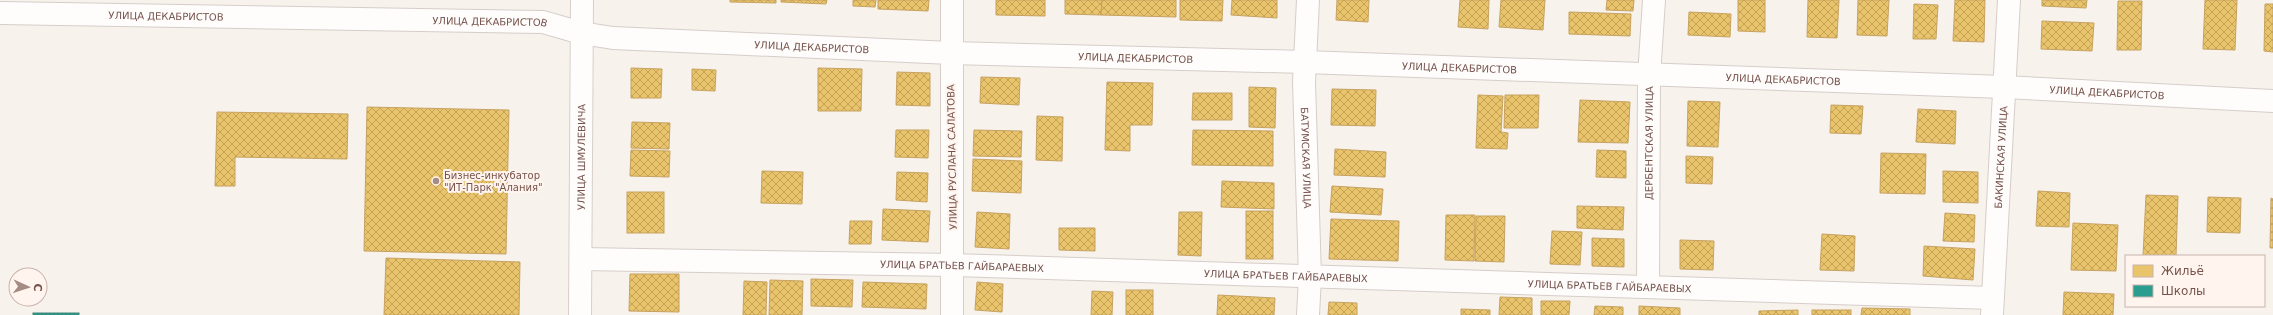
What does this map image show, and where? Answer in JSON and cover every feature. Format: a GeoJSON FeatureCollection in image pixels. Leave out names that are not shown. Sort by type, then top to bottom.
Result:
{"type":"FeatureCollection","features":[{"type":"Feature","properties":{"kind":"street","name":"УЛИЦА ШМУЛЕВИЧА"},"geometry":{"type":"LineString","coordinates":[[580,315],[582,0]]}},
{"type":"Feature","properties":{"kind":"street","name":"УЛИЦА РУСЛАНА САЛАТОВА"},"geometry":{"type":"LineString","coordinates":[[952,0],[952,315]]}},
{"type":"Feature","properties":{"kind":"street","name":"БАТУМСКАЯ УЛИЦА"},"geometry":{"type":"LineString","coordinates":[[1308,0],[1304,82],[1310,277],[1308,315]]}},
{"type":"Feature","properties":{"kind":"street","name":"ДЕРБЕНТСКАЯ УЛИЦА"},"geometry":{"type":"LineString","coordinates":[[1648,287],[1650,76],[1654,0]]}},
{"type":"Feature","properties":{"kind":"street","name":"БАКИНСКАЯ УЛИЦА"},"geometry":{"type":"LineString","coordinates":[[1992,307],[2009,0]]}},
{"type":"Feature","properties":{"kind":"street","name":"УЛИЦА ДЕКАБРИСТОВ"},"geometry":{"type":"LineString","coordinates":[[0,13],[543,22],[581,33],[613,38],[951,53],[1305,62],[1650,76],[2004,87],[2273,101]]}},
{"type":"Feature","properties":{"kind":"street","name":"УЛИЦА БРАТЬЕВ ГАЙБАРАЕВЫХ"},"geometry":{"type":"LineString","coordinates":[[581,259],[953,265],[1648,287],[1992,307]]}},
{"type":"Feature","properties":{"kind":"building: Жильё"},"geometry":{"type":"Polygon","coordinates":[[[730,0],[776,0],[776,3],[730,2],[730,0]]]}},
{"type":"Feature","properties":{"kind":"building: Жильё"},"geometry":{"type":"Polygon","coordinates":[[[781,0],[827,0],[826,4],[781,2],[781,0]]]}},
{"type":"Feature","properties":{"kind":"building: Жильё"},"geometry":{"type":"Polygon","coordinates":[[[853,0],[876,0],[875,7],[853,6],[853,0]]]}},
{"type":"Feature","properties":{"kind":"building: Жильё"},"geometry":{"type":"Polygon","coordinates":[[[878,0],[929,0],[928,11],[878,9],[878,0]]]}},
{"type":"Feature","properties":{"kind":"building: Жильё"},"geometry":{"type":"Polygon","coordinates":[[[996,0],[1045,0],[1045,16],[996,15],[996,0]]]}},
{"type":"Feature","properties":{"kind":"building: Жильё"},"geometry":{"type":"Polygon","coordinates":[[[1065,0],[1102,0],[1101,15],[1065,14],[1065,0]]]}},
{"type":"Feature","properties":{"kind":"building: Жильё"},"geometry":{"type":"Polygon","coordinates":[[[1102,0],[1176,0],[1176,17],[1101,15],[1102,0]]]}},
{"type":"Feature","properties":{"kind":"building: Жильё"},"geometry":{"type":"Polygon","coordinates":[[[1180,0],[1223,0],[1222,21],[1180,20],[1180,0]]]}},
{"type":"Feature","properties":{"kind":"building: Жильё"},"geometry":{"type":"Polygon","coordinates":[[[1232,0],[1277,0],[1277,18],[1231,15],[1232,0]]]}},
{"type":"Feature","properties":{"kind":"building: Жильё"},"geometry":{"type":"Polygon","coordinates":[[[1337,0],[1369,0],[1368,22],[1336,20],[1337,0]]]}},
{"type":"Feature","properties":{"kind":"building: Жильё"},"geometry":{"type":"Polygon","coordinates":[[[1460,0],[1489,0],[1488,29],[1458,27],[1460,0]]]}},
{"type":"Feature","properties":{"kind":"building: Жильё"},"geometry":{"type":"Polygon","coordinates":[[[1501,0],[1545,0],[1543,30],[1499,27],[1501,0]]]}},
{"type":"Feature","properties":{"kind":"building: Жильё"},"geometry":{"type":"Polygon","coordinates":[[[1607,0],[1634,0],[1633,11],[1606,10],[1607,0]]]}},
{"type":"Feature","properties":{"kind":"building: Жильё"},"geometry":{"type":"Polygon","coordinates":[[[1738,0],[1765,0],[1765,32],[1738,31],[1738,0]]]}},
{"type":"Feature","properties":{"kind":"building: Жильё"},"geometry":{"type":"Polygon","coordinates":[[[1808,0],[1839,0],[1837,38],[1807,37],[1808,0]]]}},
{"type":"Feature","properties":{"kind":"building: Жильё"},"geometry":{"type":"Polygon","coordinates":[[[1858,0],[1889,0],[1887,36],[1857,35],[1858,0]]]}},
{"type":"Feature","properties":{"kind":"building: Жильё"},"geometry":{"type":"Polygon","coordinates":[[[1955,0],[1985,0],[1984,42],[1953,41],[1955,0]]]}},
{"type":"Feature","properties":{"kind":"building: Жильё"},"geometry":{"type":"Polygon","coordinates":[[[2042,0],[2087,0],[2086,8],[2042,6],[2042,0]]]}},
{"type":"Feature","properties":{"kind":"building: Жильё"},"geometry":{"type":"Polygon","coordinates":[[[2205,0],[2237,0],[2235,50],[2203,49],[2205,0]]]}},
{"type":"Feature","properties":{"kind":"building: Жильё"},"geometry":{"type":"Polygon","coordinates":[[[2118,1],[2142,1],[2141,50],[2117,50],[2118,1]]]}},
{"type":"Feature","properties":{"kind":"building: Жильё"},"geometry":{"type":"Polygon","coordinates":[[[1914,4],[1938,5],[1936,39],[1913,39],[1914,4]]]}},
{"type":"Feature","properties":{"kind":"building: Жильё"},"geometry":{"type":"Polygon","coordinates":[[[2265,4],[2273,4],[2273,52],[2264,51],[2265,4]]]}},
{"type":"Feature","properties":{"kind":"building: Жильё"},"geometry":{"type":"Polygon","coordinates":[[[1569,12],[1631,14],[1630,36],[1569,34],[1569,12]]]}},
{"type":"Feature","properties":{"kind":"building: Жильё"},"geometry":{"type":"Polygon","coordinates":[[[1689,12],[1731,14],[1730,37],[1688,35],[1689,12]]]}},
{"type":"Feature","properties":{"kind":"building: Жильё"},"geometry":{"type":"Polygon","coordinates":[[[2042,21],[2094,23],[2092,51],[2041,49],[2042,21]]]}},
{"type":"Feature","properties":{"kind":"building: Жильё"},"geometry":{"type":"Polygon","coordinates":[[[631,68],[662,69],[661,98],[631,98],[631,68]]]}},
{"type":"Feature","properties":{"kind":"building: Жильё"},"geometry":{"type":"Polygon","coordinates":[[[818,68],[862,69],[861,111],[818,111],[818,68]]]}},
{"type":"Feature","properties":{"kind":"building: Жильё"},"geometry":{"type":"Polygon","coordinates":[[[692,69],[716,70],[715,91],[692,90],[692,69]]]}},
{"type":"Feature","properties":{"kind":"building: Жильё"},"geometry":{"type":"Polygon","coordinates":[[[897,72],[930,73],[930,106],[896,105],[897,72]]]}},
{"type":"Feature","properties":{"kind":"building: Жильё"},"geometry":{"type":"Polygon","coordinates":[[[981,77],[1020,78],[1019,105],[980,103],[981,77]]]}},
{"type":"Feature","properties":{"kind":"building: Жильё"},"geometry":{"type":"Polygon","coordinates":[[[1107,82],[1153,83],[1152,125],[1130,125],[1130,151],[1105,150],[1107,82]]]}},
{"type":"Feature","properties":{"kind":"building: Жильё"},"geometry":{"type":"Polygon","coordinates":[[[1249,87],[1276,88],[1275,128],[1249,127],[1249,87]]]}},
{"type":"Feature","properties":{"kind":"building: Жильё"},"geometry":{"type":"Polygon","coordinates":[[[1332,89],[1376,90],[1375,126],[1331,125],[1332,89]]]}},
{"type":"Feature","properties":{"kind":"building: Жильё"},"geometry":{"type":"Polygon","coordinates":[[[1193,93],[1232,93],[1232,120],[1192,120],[1193,93]]]}},
{"type":"Feature","properties":{"kind":"building: Жильё"},"geometry":{"type":"Polygon","coordinates":[[[1478,95],[1503,96],[1501,132],[1508,133],[1507,149],[1476,148],[1478,95]]]}},
{"type":"Feature","properties":{"kind":"building: Жильё"},"geometry":{"type":"Polygon","coordinates":[[[1505,95],[1539,95],[1538,128],[1504,128],[1505,95]]]}},
{"type":"Feature","properties":{"kind":"building: Жильё"},"geometry":{"type":"Polygon","coordinates":[[[1580,100],[1630,102],[1628,143],[1578,142],[1580,100]]]}},
{"type":"Feature","properties":{"kind":"building: Жильё"},"geometry":{"type":"Polygon","coordinates":[[[1688,101],[1720,102],[1718,147],[1687,146],[1688,101]]]}},
{"type":"Feature","properties":{"kind":"building: Жильё"},"geometry":{"type":"Polygon","coordinates":[[[1831,105],[1863,106],[1861,134],[1830,133],[1831,105]]]}},
{"type":"Feature","properties":{"kind":"building: Жильё","name":"Бизнес-инкубатор \"ИТ-Парк \"Алания\""},"geometry":{"type":"Polygon","coordinates":[[[367,107],[509,110],[506,254],[364,251],[367,107]]]}},
{"type":"Feature","properties":{"kind":"building: Жильё"},"geometry":{"type":"Polygon","coordinates":[[[1918,109],[1956,111],[1955,144],[1916,142],[1918,109]]]}},
{"type":"Feature","properties":{"kind":"building: Жильё"},"geometry":{"type":"Polygon","coordinates":[[[217,112],[348,114],[347,159],[235,157],[235,186],[215,186],[217,112]]]}},
{"type":"Feature","properties":{"kind":"building: Жильё"},"geometry":{"type":"Polygon","coordinates":[[[1037,116],[1063,117],[1062,161],[1036,160],[1037,116]]]}},
{"type":"Feature","properties":{"kind":"building: Жильё"},"geometry":{"type":"Polygon","coordinates":[[[632,122],[670,123],[669,149],[631,148],[632,122]]]}},
{"type":"Feature","properties":{"kind":"building: Жильё"},"geometry":{"type":"Polygon","coordinates":[[[896,130],[929,130],[928,158],[895,157],[896,130]]]}},
{"type":"Feature","properties":{"kind":"building: Жильё"},"geometry":{"type":"Polygon","coordinates":[[[974,130],[1022,131],[1021,157],[973,156],[974,130]]]}},
{"type":"Feature","properties":{"kind":"building: Жильё"},"geometry":{"type":"Polygon","coordinates":[[[1193,130],[1273,131],[1273,166],[1192,165],[1193,130]]]}},
{"type":"Feature","properties":{"kind":"building: Жильё"},"geometry":{"type":"Polygon","coordinates":[[[1335,149],[1386,152],[1385,177],[1334,175],[1335,149]]]}},
{"type":"Feature","properties":{"kind":"building: Жильё"},"geometry":{"type":"Polygon","coordinates":[[[631,150],[670,151],[669,177],[630,176],[631,150]]]}},
{"type":"Feature","properties":{"kind":"building: Жильё"},"geometry":{"type":"Polygon","coordinates":[[[1597,150],[1626,151],[1626,178],[1596,177],[1597,150]]]}},
{"type":"Feature","properties":{"kind":"building: Жильё"},"geometry":{"type":"Polygon","coordinates":[[[1881,153],[1926,154],[1925,194],[1880,193],[1881,153]]]}},
{"type":"Feature","properties":{"kind":"building: Жильё"},"geometry":{"type":"Polygon","coordinates":[[[1686,156],[1713,157],[1712,184],[1686,183],[1686,156]]]}},
{"type":"Feature","properties":{"kind":"building: Жильё"},"geometry":{"type":"Polygon","coordinates":[[[973,159],[1022,161],[1021,193],[972,191],[973,159]]]}},
{"type":"Feature","properties":{"kind":"building: Жильё"},"geometry":{"type":"Polygon","coordinates":[[[762,171],[803,172],[802,204],[761,203],[762,171]]]}},
{"type":"Feature","properties":{"kind":"building: Жильё"},"geometry":{"type":"Polygon","coordinates":[[[1943,171],[1978,172],[1978,203],[1943,202],[1943,171]]]}},
{"type":"Feature","properties":{"kind":"building: Жильё"},"geometry":{"type":"Polygon","coordinates":[[[897,172],[928,173],[927,202],[896,200],[897,172]]]}},
{"type":"Feature","properties":{"kind":"building: Жильё"},"geometry":{"type":"Polygon","coordinates":[[[1222,181],[1274,183],[1274,209],[1221,207],[1222,181]]]}},
{"type":"Feature","properties":{"kind":"building: Жильё"},"geometry":{"type":"Polygon","coordinates":[[[1332,186],[1383,189],[1381,215],[1330,212],[1332,186]]]}},
{"type":"Feature","properties":{"kind":"building: Жильё"},"geometry":{"type":"Polygon","coordinates":[[[2038,191],[2070,193],[2069,227],[2036,226],[2038,191]]]}},
{"type":"Feature","properties":{"kind":"building: Жильё"},"geometry":{"type":"Polygon","coordinates":[[[627,192],[664,192],[664,233],[627,233],[627,192]]]}},
{"type":"Feature","properties":{"kind":"building: Жильё"},"geometry":{"type":"Polygon","coordinates":[[[2146,195],[2178,196],[2176,255],[2143,255],[2146,195]]]}},
{"type":"Feature","properties":{"kind":"building: Жильё"},"geometry":{"type":"Polygon","coordinates":[[[2208,197],[2241,198],[2240,233],[2207,232],[2208,197]]]}},
{"type":"Feature","properties":{"kind":"building: Жильё"},"geometry":{"type":"Polygon","coordinates":[[[2271,198],[2273,199],[2273,248],[2270,248],[2271,198]]]}},
{"type":"Feature","properties":{"kind":"building: Жильё"},"geometry":{"type":"Polygon","coordinates":[[[1577,206],[1624,207],[1623,230],[1577,228],[1577,206]]]}},
{"type":"Feature","properties":{"kind":"building: Жильё"},"geometry":{"type":"Polygon","coordinates":[[[883,209],[930,211],[928,242],[882,240],[883,209]]]}},
{"type":"Feature","properties":{"kind":"building: Жильё"},"geometry":{"type":"Polygon","coordinates":[[[1246,211],[1273,211],[1273,259],[1246,259],[1246,211]]]}},
{"type":"Feature","properties":{"kind":"building: Жильё"},"geometry":{"type":"Polygon","coordinates":[[[977,212],[1010,214],[1009,249],[975,247],[977,212]]]}},
{"type":"Feature","properties":{"kind":"building: Жильё"},"geometry":{"type":"Polygon","coordinates":[[[1179,212],[1202,212],[1201,256],[1178,255],[1179,212]]]}},
{"type":"Feature","properties":{"kind":"building: Жильё"},"geometry":{"type":"Polygon","coordinates":[[[1945,213],[1975,215],[1974,242],[1943,241],[1945,213]]]}},
{"type":"Feature","properties":{"kind":"building: Жильё"},"geometry":{"type":"Polygon","coordinates":[[[1446,215],[1475,215],[1474,261],[1445,260],[1446,215]]]}},
{"type":"Feature","properties":{"kind":"building: Жильё"},"geometry":{"type":"Polygon","coordinates":[[[1476,216],[1505,216],[1504,262],[1475,261],[1476,216]]]}},
{"type":"Feature","properties":{"kind":"building: Жильё"},"geometry":{"type":"Polygon","coordinates":[[[1331,219],[1399,221],[1398,261],[1329,259],[1331,219]]]}},
{"type":"Feature","properties":{"kind":"building: Жильё"},"geometry":{"type":"Polygon","coordinates":[[[850,221],[872,221],[871,244],[849,244],[850,221]]]}},
{"type":"Feature","properties":{"kind":"building: Жильё"},"geometry":{"type":"Polygon","coordinates":[[[2073,223],[2118,225],[2116,271],[2071,270],[2073,223]]]}},
{"type":"Feature","properties":{"kind":"building: Жильё"},"geometry":{"type":"Polygon","coordinates":[[[1059,228],[1095,228],[1095,251],[1059,250],[1059,228]]]}},
{"type":"Feature","properties":{"kind":"building: Жильё"},"geometry":{"type":"Polygon","coordinates":[[[1552,231],[1582,232],[1580,265],[1550,264],[1552,231]]]}},
{"type":"Feature","properties":{"kind":"building: Жильё"},"geometry":{"type":"Polygon","coordinates":[[[1822,234],[1855,236],[1854,271],[1820,270],[1822,234]]]}},
{"type":"Feature","properties":{"kind":"building: Жильё"},"geometry":{"type":"Polygon","coordinates":[[[1592,238],[1624,239],[1624,267],[1592,266],[1592,238]]]}},
{"type":"Feature","properties":{"kind":"building: Жильё"},"geometry":{"type":"Polygon","coordinates":[[[1680,240],[1714,241],[1713,270],[1680,269],[1680,240]]]}},
{"type":"Feature","properties":{"kind":"building: Жильё"},"geometry":{"type":"Polygon","coordinates":[[[1924,246],[1975,249],[1973,280],[1923,276],[1924,246]]]}},
{"type":"Feature","properties":{"kind":"building: Жильё"},"geometry":{"type":"Polygon","coordinates":[[[386,258],[520,262],[519,315],[384,315],[386,258]]]}},
{"type":"Feature","properties":{"kind":"building: Жильё"},"geometry":{"type":"Polygon","coordinates":[[[630,274],[679,274],[679,312],[629,311],[630,274]]]}},
{"type":"Feature","properties":{"kind":"building: Жильё"},"geometry":{"type":"Polygon","coordinates":[[[811,279],[853,280],[852,307],[811,306],[811,279]]]}},
{"type":"Feature","properties":{"kind":"building: Жильё"},"geometry":{"type":"Polygon","coordinates":[[[770,280],[803,281],[802,315],[769,315],[770,280]]]}},
{"type":"Feature","properties":{"kind":"building: Жильё"},"geometry":{"type":"Polygon","coordinates":[[[744,281],[767,282],[766,315],[743,315],[744,281]]]}},
{"type":"Feature","properties":{"kind":"building: Жильё"},"geometry":{"type":"Polygon","coordinates":[[[863,282],[927,284],[926,309],[862,307],[863,282]]]}},
{"type":"Feature","properties":{"kind":"building: Жильё"},"geometry":{"type":"Polygon","coordinates":[[[977,282],[1003,284],[1002,312],[975,310],[977,282]]]}},
{"type":"Feature","properties":{"kind":"building: Жильё"},"geometry":{"type":"Polygon","coordinates":[[[1126,290],[1153,290],[1153,315],[1126,315],[1126,290]]]}},
{"type":"Feature","properties":{"kind":"building: Жильё"},"geometry":{"type":"Polygon","coordinates":[[[1092,291],[1113,292],[1112,315],[1091,315],[1092,291]]]}},
{"type":"Feature","properties":{"kind":"building: Жильё"},"geometry":{"type":"Polygon","coordinates":[[[2064,292],[2114,294],[2113,315],[2063,315],[2064,292]]]}},
{"type":"Feature","properties":{"kind":"building: Жильё"},"geometry":{"type":"Polygon","coordinates":[[[1218,295],[1275,298],[1274,315],[1217,315],[1218,295]]]}},
{"type":"Feature","properties":{"kind":"building: Жильё"},"geometry":{"type":"Polygon","coordinates":[[[1500,297],[1532,298],[1532,315],[1499,315],[1500,297]]]}},
{"type":"Feature","properties":{"kind":"building: Жильё"},"geometry":{"type":"Polygon","coordinates":[[[1541,301],[1570,301],[1569,315],[1541,315],[1541,301]]]}},
{"type":"Feature","properties":{"kind":"building: Жильё"},"geometry":{"type":"Polygon","coordinates":[[[1329,302],[1357,303],[1357,315],[1328,315],[1329,302]]]}},
{"type":"Feature","properties":{"kind":"building: Жильё"},"geometry":{"type":"Polygon","coordinates":[[[1595,306],[1623,307],[1623,315],[1594,315],[1595,306]]]}},
{"type":"Feature","properties":{"kind":"building: Жильё"},"geometry":{"type":"Polygon","coordinates":[[[1639,306],[1680,308],[1680,315],[1639,315],[1639,306]]]}},
{"type":"Feature","properties":{"kind":"building: Жильё"},"geometry":{"type":"Polygon","coordinates":[[[1862,308],[1910,309],[1910,315],[1861,315],[1862,308]]]}},
{"type":"Feature","properties":{"kind":"building: Жильё"},"geometry":{"type":"Polygon","coordinates":[[[1461,309],[1490,310],[1490,315],[1461,315],[1461,309]]]}},
{"type":"Feature","properties":{"kind":"building: Жильё"},"geometry":{"type":"Polygon","coordinates":[[[1798,310],[1798,315],[1759,315],[1759,311],[1798,310]]]}},
{"type":"Feature","properties":{"kind":"building: Жильё"},"geometry":{"type":"Polygon","coordinates":[[[1812,310],[1851,310],[1851,315],[1812,315],[1812,310]]]}},
{"type":"Feature","properties":{"kind":"building: Школы"},"geometry":{"type":"Polygon","coordinates":[[[33,313],[79,313],[79,315],[33,315],[33,313]]]}},
{"type":"Feature","properties":{"kind":"place","name":"Бизнес-инкубатор \"ИТ-Парк \"Алания\""},"geometry":{"type":"Point","coordinates":[436,181]}}]}
